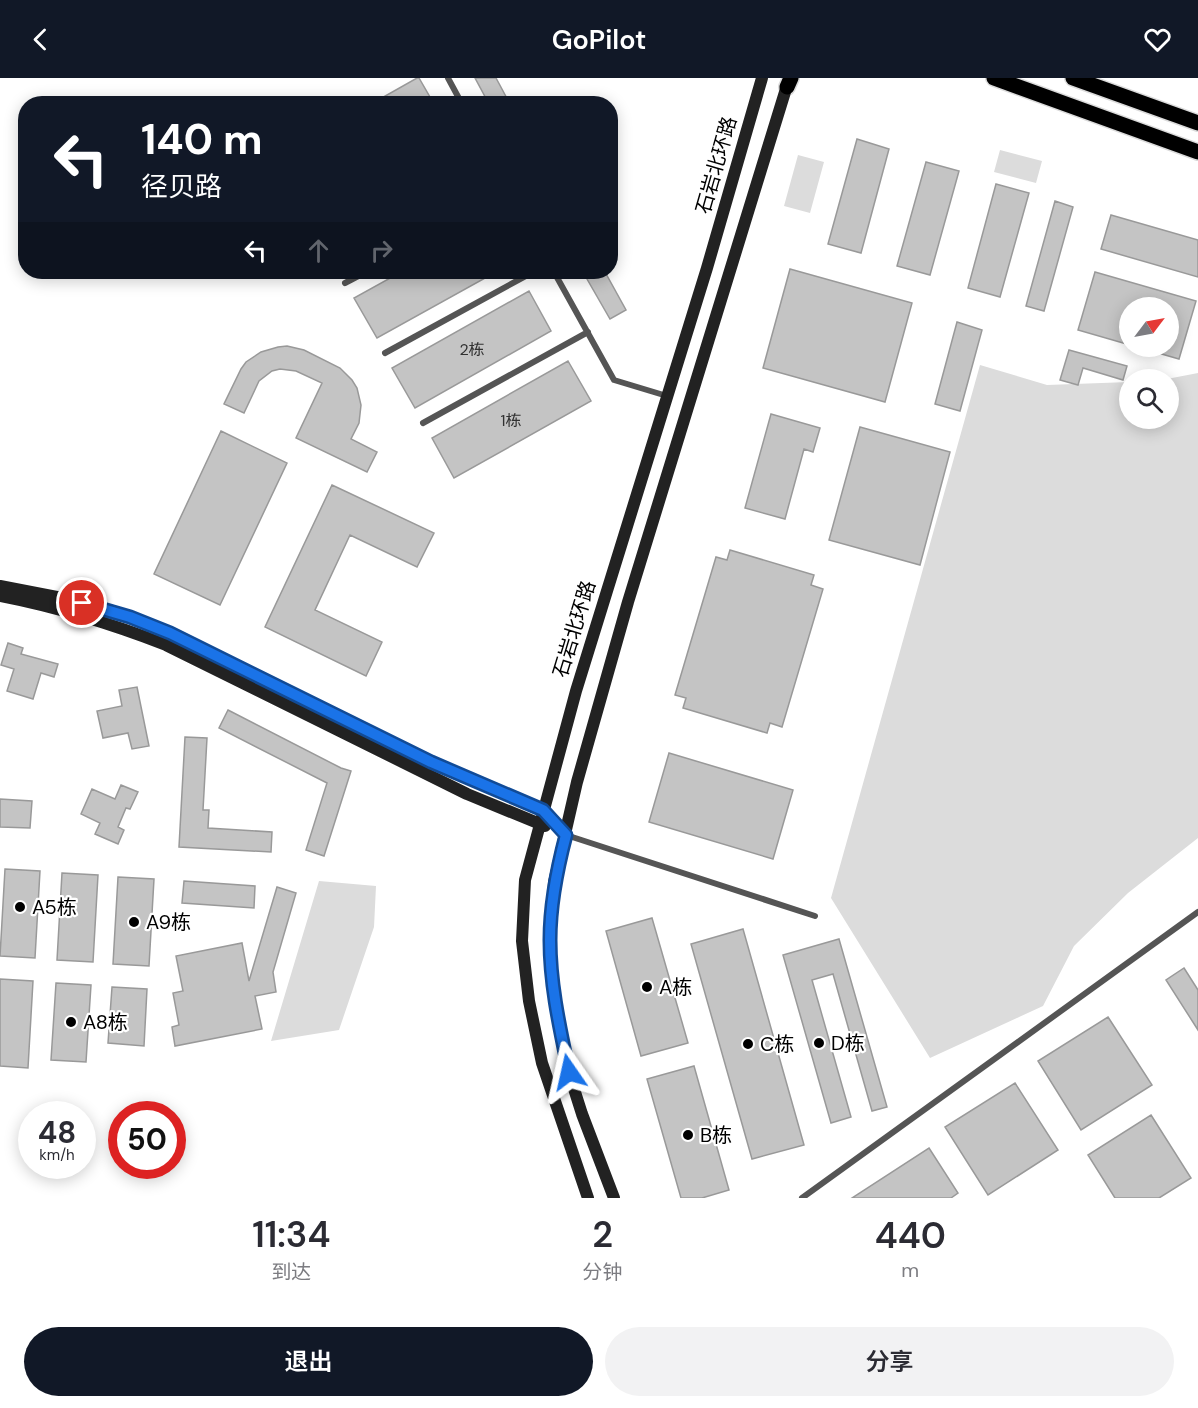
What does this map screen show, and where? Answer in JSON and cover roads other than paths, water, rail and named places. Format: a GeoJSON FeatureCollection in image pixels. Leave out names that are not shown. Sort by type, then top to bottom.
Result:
{"type":"FeatureCollection","features":[{"type":"Feature","properties":{"kind":"main road","name":"石岩北环路"},"geometry":{"type":"LineString","coordinates":[[588,1198],[542,1063],[529,1001],[522,941],[525,879],[576,691],[762,78]]}},
{"type":"Feature","properties":{"kind":"main road"},"geometry":{"type":"LineString","coordinates":[[994,78],[1198,152]]}},
{"type":"Feature","properties":{"kind":"main road"},"geometry":{"type":"LineString","coordinates":[[1073,78],[1198,123]]}},
{"type":"Feature","properties":{"kind":"main road"},"geometry":{"type":"LineString","coordinates":[[614,1198],[582,1114],[569,1072],[552,977],[550,939],[554,882],[577,782],[625,613],[789,81]]}},
{"type":"Feature","properties":{"kind":"main road"},"geometry":{"type":"LineString","coordinates":[[0,586],[103,608],[170,633],[431,762],[543,810],[566,835]]}},
{"type":"Feature","properties":{"kind":"main road"},"geometry":{"type":"LineString","coordinates":[[0,596],[62,610],[166,645],[467,794],[566,835]]}},
{"type":"Feature","properties":{"kind":"lane"},"geometry":{"type":"LineString","coordinates":[[448,78],[458,96]]}},
{"type":"Feature","properties":{"kind":"lane"},"geometry":{"type":"LineString","coordinates":[[345,283],[353,279]]}},
{"type":"Feature","properties":{"kind":"lane"},"geometry":{"type":"LineString","coordinates":[[385,353],[520,279]]}},
{"type":"Feature","properties":{"kind":"lane"},"geometry":{"type":"LineString","coordinates":[[558,279],[614,380],[667,396]]}},
{"type":"Feature","properties":{"kind":"lane"},"geometry":{"type":"LineString","coordinates":[[423,423],[588,332]]}},
{"type":"Feature","properties":{"kind":"lane"},"geometry":{"type":"LineString","coordinates":[[566,835],[815,916]]}},
{"type":"Feature","properties":{"kind":"lane"},"geometry":{"type":"LineString","coordinates":[[802,1198],[1198,912]]}},
{"type":"Feature","properties":{"kind":"place","name":"A5栋"},"geometry":{"type":"Point","coordinates":[20,907]}},
{"type":"Feature","properties":{"kind":"place","name":"A9栋"},"geometry":{"type":"Point","coordinates":[134,922]}},
{"type":"Feature","properties":{"kind":"place","name":"A栋"},"geometry":{"type":"Point","coordinates":[647,987]}},
{"type":"Feature","properties":{"kind":"place","name":"A8栋"},"geometry":{"type":"Point","coordinates":[71,1022]}},
{"type":"Feature","properties":{"kind":"place","name":"D栋"},"geometry":{"type":"Point","coordinates":[819,1043]}},
{"type":"Feature","properties":{"kind":"place","name":"C栋"},"geometry":{"type":"Point","coordinates":[748,1044]}},
{"type":"Feature","properties":{"kind":"place","name":"B栋"},"geometry":{"type":"Point","coordinates":[688,1135]}}]}
